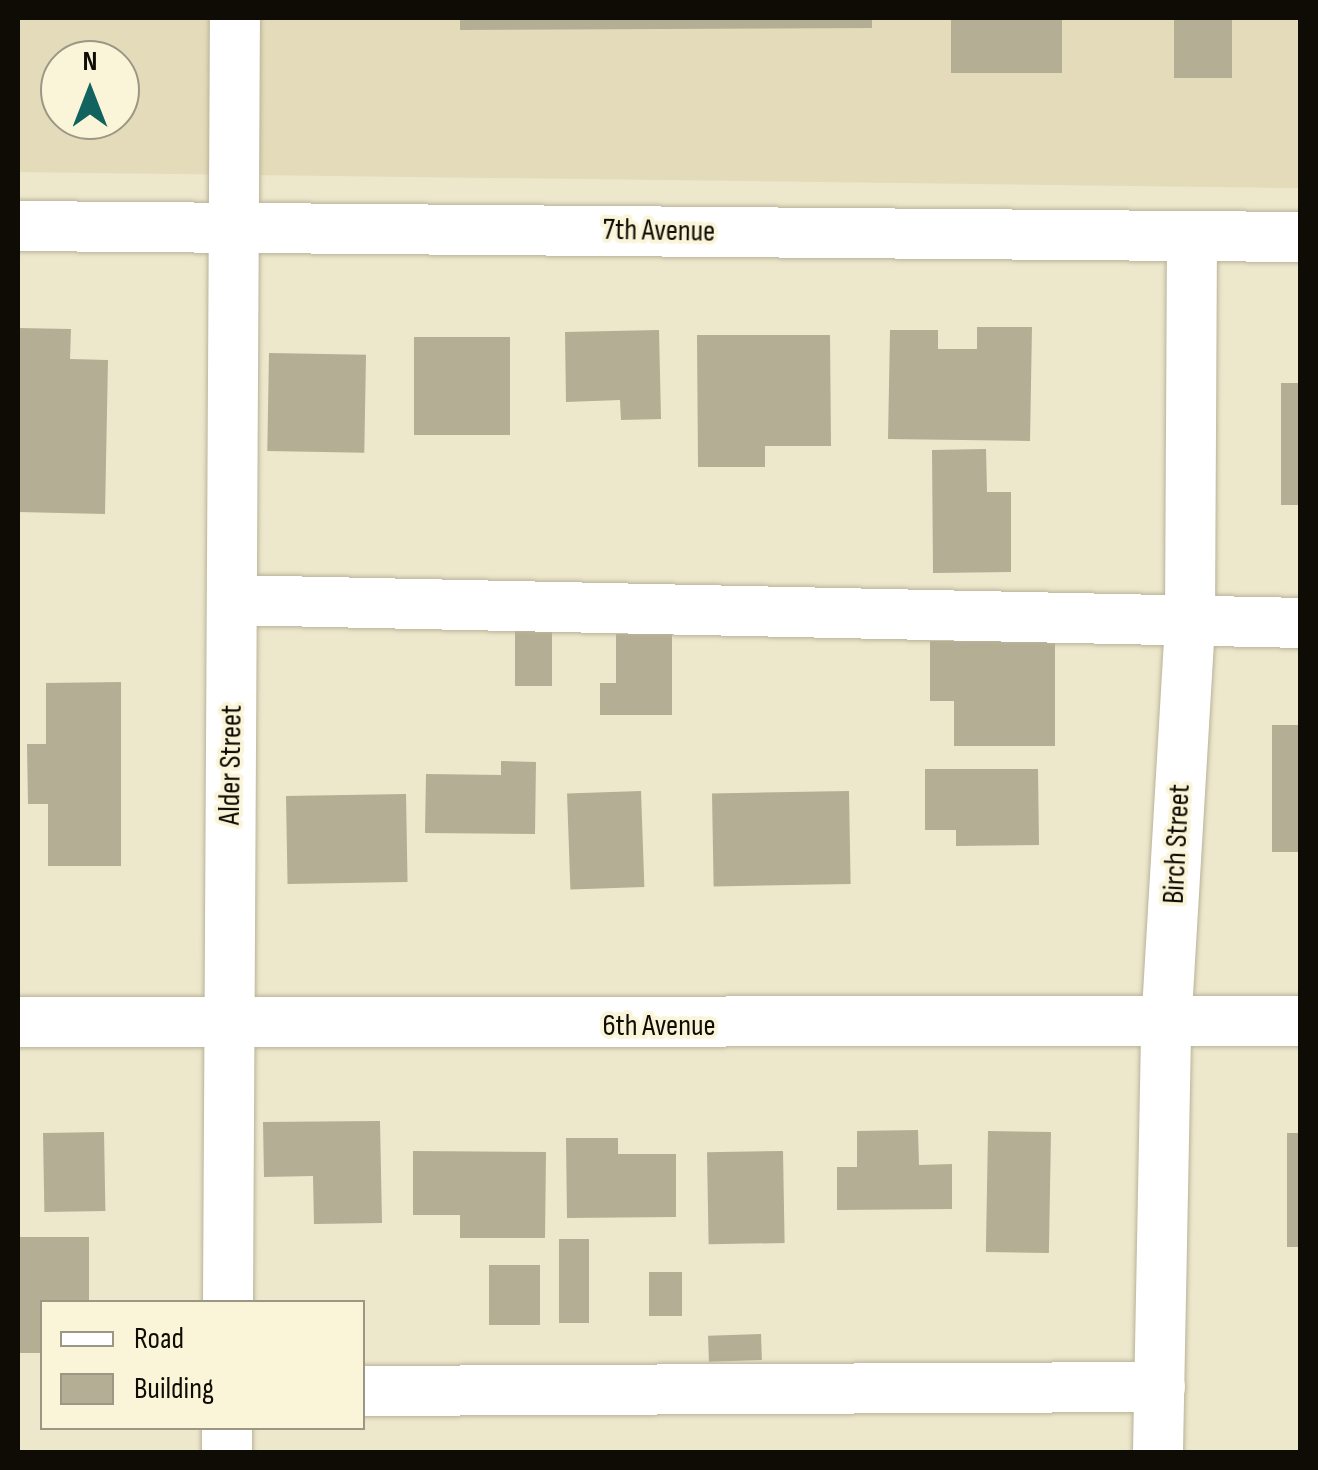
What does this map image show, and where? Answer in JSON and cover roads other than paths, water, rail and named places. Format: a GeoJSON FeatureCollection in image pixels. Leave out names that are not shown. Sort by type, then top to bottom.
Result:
{"type":"FeatureCollection","features":[{"type":"Feature","properties":{"kind":"street","name":"Alder Street"},"geometry":{"type":"LineString","coordinates":[[228,1300],[235,18]]}},
{"type":"Feature","properties":{"kind":"street","name":"7th Avenue"},"geometry":{"type":"LineString","coordinates":[[18,226],[1300,236]]}},
{"type":"Feature","properties":{"kind":"street","name":"Birch Street"},"geometry":{"type":"LineString","coordinates":[[1158,1452],[1166,1028],[1190,620],[1192,236]]}},
{"type":"Feature","properties":{"kind":"street"},"geometry":{"type":"LineString","coordinates":[[232,600],[1300,622]]}},
{"type":"Feature","properties":{"kind":"street","name":"6th Avenue"},"geometry":{"type":"LineString","coordinates":[[18,1022],[1166,1028],[1300,1021]]}},
{"type":"Feature","properties":{"kind":"street"},"geometry":{"type":"LineString","coordinates":[[365,1392],[1160,1387]]}}]}
